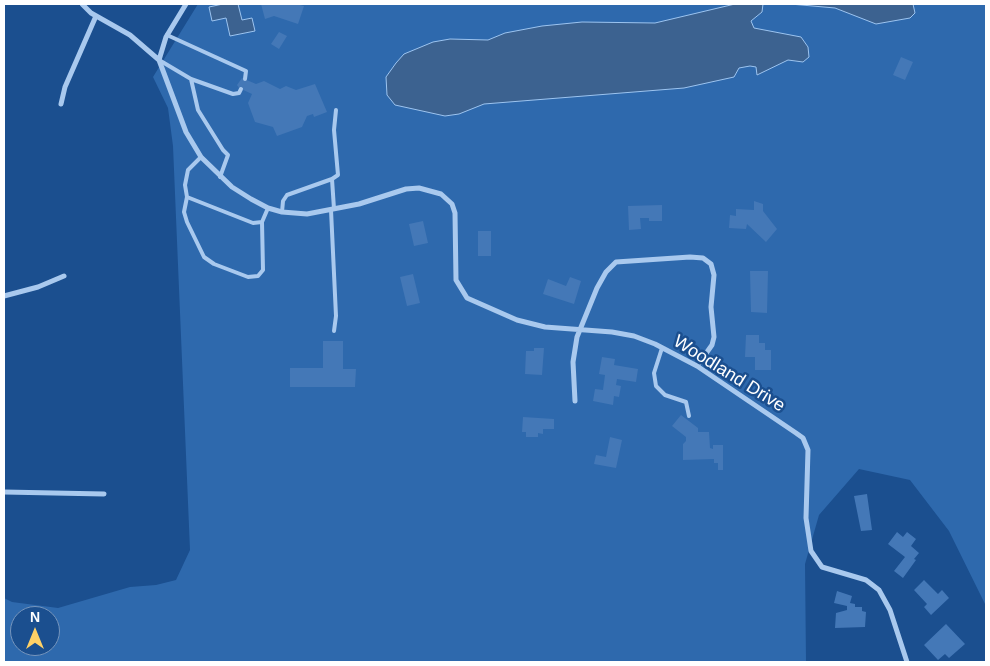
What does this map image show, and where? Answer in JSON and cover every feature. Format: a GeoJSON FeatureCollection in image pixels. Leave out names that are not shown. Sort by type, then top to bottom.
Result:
{"type":"FeatureCollection","features":[{"type":"Feature","properties":{"kind":"street","name":"Woodland Drive"},"geometry":{"type":"LineString","coordinates":[[82,4],[96,16],[130,35],[159,60],[186,132],[201,157],[232,187],[268,208],[282,212],[307,214],[406,190],[428,189],[441,194],[452,204],[455,213],[456,280],[467,298],[517,320],[545,327],[601,330],[634,336],[697,366],[803,438],[808,450],[806,518],[811,552],[822,567],[866,580],[879,590],[890,610],[907,662]]}},
{"type":"Feature","properties":{"kind":"street"},"geometry":{"type":"LineString","coordinates":[[159,60],[167,35],[186,4]]}},
{"type":"Feature","properties":{"kind":"street"},"geometry":{"type":"LineString","coordinates":[[61,104],[65,87],[96,16]]}},
{"type":"Feature","properties":{"kind":"street"},"geometry":{"type":"LineString","coordinates":[[575,401],[573,362],[579,330],[597,288],[606,272],[616,262],[690,257],[704,258],[712,264],[714,275],[711,290],[714,337],[712,344],[697,366]]}},
{"type":"Feature","properties":{"kind":"street"},"geometry":{"type":"LineString","coordinates":[[4,296],[38,287],[64,276]]}},
{"type":"Feature","properties":{"kind":"street"},"geometry":{"type":"LineString","coordinates":[[4,492],[104,494]]}},
{"type":"Feature","properties":{"kind":"lane"},"geometry":{"type":"LineString","coordinates":[[167,35],[240,68],[247,73],[245,79]]}},
{"type":"Feature","properties":{"kind":"lane"},"geometry":{"type":"LineString","coordinates":[[159,60],[191,79],[233,94],[238,93],[241,89]]}},
{"type":"Feature","properties":{"kind":"lane"},"geometry":{"type":"LineString","coordinates":[[191,79],[198,110],[228,155],[220,177]]}},
{"type":"Feature","properties":{"kind":"lane"},"geometry":{"type":"LineString","coordinates":[[282,212],[283,201],[287,195],[332,180],[338,175],[334,130],[336,110]]}},
{"type":"Feature","properties":{"kind":"lane"},"geometry":{"type":"LineString","coordinates":[[201,157],[188,170],[185,185],[187,197],[184,212],[204,257],[214,264],[248,277],[258,276],[263,270],[262,222],[268,208]]}},
{"type":"Feature","properties":{"kind":"lane"},"geometry":{"type":"LineString","coordinates":[[332,180],[336,316],[334,331]]}},
{"type":"Feature","properties":{"kind":"lane"},"geometry":{"type":"LineString","coordinates":[[187,197],[253,223],[262,222]]}},
{"type":"Feature","properties":{"kind":"lane"},"geometry":{"type":"LineString","coordinates":[[662,348],[654,373],[656,386],[665,395],[686,402],[689,416]]}},
{"type":"Feature","properties":{"kind":"shaded area"},"geometry":{"type":"Polygon","coordinates":[[[198,4],[986,4],[986,606],[949,531],[910,480],[859,469],[819,515],[805,564],[806,662],[4,662],[4,598],[12,602],[43,606],[10,606],[10,656],[60,656],[60,607],[130,587],[156,585],[176,580],[190,550],[173,146],[168,108],[153,77],[198,4]]]}},
{"type":"Feature","properties":{"kind":"shaded area"},"geometry":{"type":"Polygon","coordinates":[[[223,4],[238,4],[242,20],[252,18],[255,31],[230,36],[226,18],[212,21],[209,7],[223,4]]]}},
{"type":"Feature","properties":{"kind":"shaded area"},"geometry":{"type":"Polygon","coordinates":[[[735,4],[763,4],[762,12],[751,21],[754,28],[801,37],[808,47],[809,57],[803,62],[788,60],[757,75],[756,67],[739,68],[734,77],[684,88],[484,104],[459,114],[445,116],[395,105],[387,95],[386,77],[396,63],[404,54],[433,42],[450,39],[488,40],[505,33],[542,26],[582,22],[655,23],[735,4]]]}},
{"type":"Feature","properties":{"kind":"shaded area"},"geometry":{"type":"Polygon","coordinates":[[[790,4],[913,4],[915,13],[910,18],[876,24],[835,8],[790,4]]]}},
{"type":"Feature","properties":{"kind":"building"},"geometry":{"type":"Polygon","coordinates":[[[261,4],[296,4],[304,6],[298,24],[274,16],[265,19],[261,4]]]}},
{"type":"Feature","properties":{"kind":"building"},"geometry":{"type":"Polygon","coordinates":[[[279,32],[287,36],[279,49],[271,44],[279,32]]]}},
{"type":"Feature","properties":{"kind":"building"},"geometry":{"type":"Polygon","coordinates":[[[901,57],[913,62],[905,80],[893,75],[901,57]]]}},
{"type":"Feature","properties":{"kind":"building"},"geometry":{"type":"Polygon","coordinates":[[[242,78],[256,84],[264,81],[280,89],[286,86],[296,90],[315,84],[327,112],[314,117],[313,114],[307,116],[302,127],[277,136],[273,127],[255,122],[248,103],[252,94],[239,88],[237,85],[242,78]]]}},
{"type":"Feature","properties":{"kind":"building"},"geometry":{"type":"Polygon","coordinates":[[[754,201],[763,204],[763,211],[777,229],[766,242],[747,224],[746,229],[729,228],[730,215],[736,216],[736,209],[754,210],[754,201]]]}},
{"type":"Feature","properties":{"kind":"building"},"geometry":{"type":"Polygon","coordinates":[[[662,205],[662,221],[649,221],[649,218],[640,218],[641,229],[629,230],[628,206],[662,205]]]}},
{"type":"Feature","properties":{"kind":"building"},"geometry":{"type":"Polygon","coordinates":[[[423,221],[428,243],[414,246],[409,224],[423,221]]]}},
{"type":"Feature","properties":{"kind":"building"},"geometry":{"type":"Polygon","coordinates":[[[478,231],[491,231],[491,256],[478,256],[478,231]]]}},
{"type":"Feature","properties":{"kind":"building"},"geometry":{"type":"Polygon","coordinates":[[[750,271],[768,271],[767,313],[751,312],[750,271]]]}},
{"type":"Feature","properties":{"kind":"building"},"geometry":{"type":"Polygon","coordinates":[[[413,274],[420,303],[407,306],[400,277],[413,274]]]}},
{"type":"Feature","properties":{"kind":"building"},"geometry":{"type":"Polygon","coordinates":[[[570,277],[581,281],[574,304],[543,294],[548,279],[566,286],[570,277]]]}},
{"type":"Feature","properties":{"kind":"building"},"geometry":{"type":"Polygon","coordinates":[[[746,335],[759,335],[759,343],[765,343],[765,350],[771,350],[771,370],[755,370],[755,357],[745,357],[746,335]]]}},
{"type":"Feature","properties":{"kind":"building"},"geometry":{"type":"Polygon","coordinates":[[[323,341],[343,341],[343,369],[356,369],[355,387],[290,387],[290,368],[323,368],[323,341]]]}},
{"type":"Feature","properties":{"kind":"building"},"geometry":{"type":"Polygon","coordinates":[[[534,348],[544,348],[542,375],[525,374],[526,351],[534,351],[534,348]]]}},
{"type":"Feature","properties":{"kind":"building"},"geometry":{"type":"Polygon","coordinates":[[[602,357],[615,359],[614,365],[638,369],[636,382],[617,379],[616,385],[621,386],[619,397],[614,396],[613,405],[593,401],[595,389],[603,390],[605,375],[599,374],[602,357]]]}},
{"type":"Feature","properties":{"kind":"building"},"geometry":{"type":"Polygon","coordinates":[[[681,415],[698,428],[698,432],[709,432],[710,448],[713,449],[713,445],[723,445],[723,470],[718,470],[718,463],[714,463],[714,459],[683,460],[683,444],[686,441],[686,437],[672,426],[681,415]]]}},
{"type":"Feature","properties":{"kind":"building"},"geometry":{"type":"Polygon","coordinates":[[[523,417],[554,419],[554,429],[543,429],[543,434],[538,433],[538,437],[526,437],[526,432],[522,432],[523,417]]]}},
{"type":"Feature","properties":{"kind":"building"},"geometry":{"type":"Polygon","coordinates":[[[610,437],[622,440],[616,468],[594,464],[596,455],[606,457],[610,437]]]}},
{"type":"Feature","properties":{"kind":"building"},"geometry":{"type":"Polygon","coordinates":[[[867,494],[872,530],[861,531],[854,496],[867,494]]]}},
{"type":"Feature","properties":{"kind":"building"},"geometry":{"type":"Polygon","coordinates":[[[897,532],[903,537],[907,532],[916,539],[911,546],[919,553],[903,578],[894,571],[905,557],[888,544],[897,532]]]}},
{"type":"Feature","properties":{"kind":"building"},"geometry":{"type":"Polygon","coordinates":[[[924,580],[938,594],[942,590],[949,598],[931,615],[924,607],[927,604],[914,590],[924,580]]]}},
{"type":"Feature","properties":{"kind":"building"},"geometry":{"type":"Polygon","coordinates":[[[837,591],[852,596],[850,603],[855,604],[855,607],[862,607],[862,611],[866,612],[865,627],[835,628],[836,613],[847,610],[847,606],[834,603],[837,591]]]}},
{"type":"Feature","properties":{"kind":"building"},"geometry":{"type":"Polygon","coordinates":[[[946,624],[965,644],[949,658],[945,654],[938,660],[924,645],[946,624]]]}}]}
